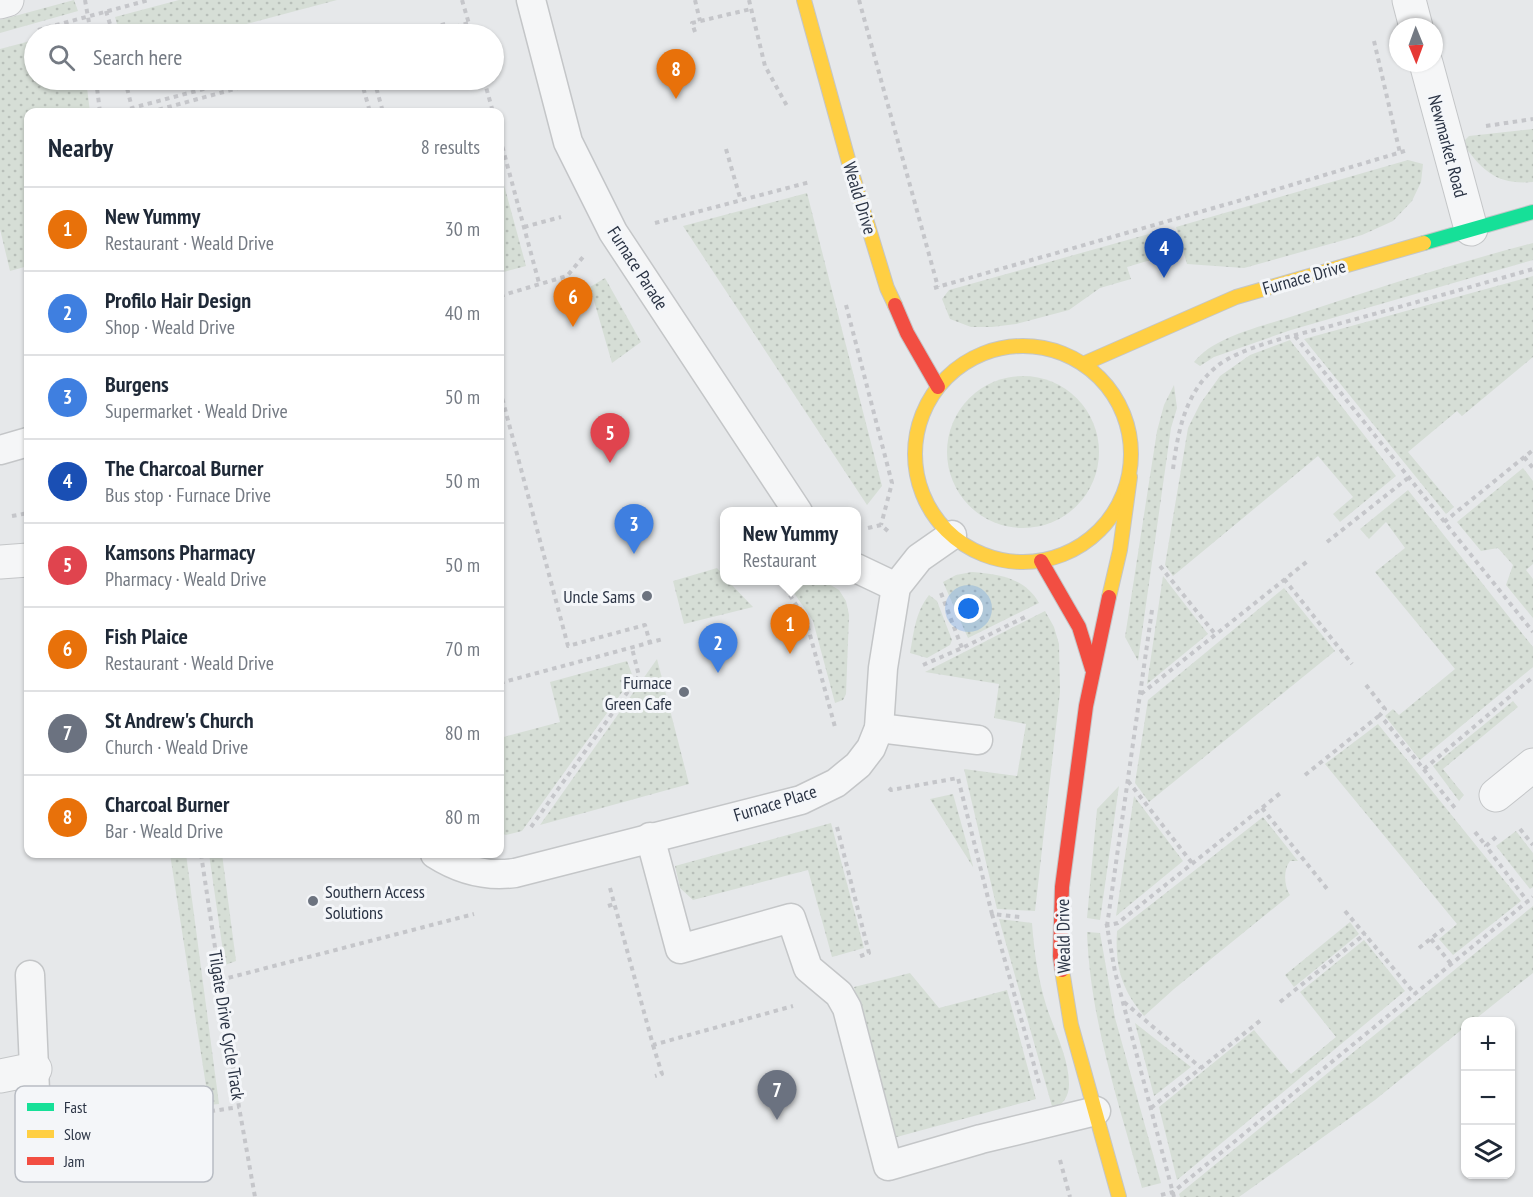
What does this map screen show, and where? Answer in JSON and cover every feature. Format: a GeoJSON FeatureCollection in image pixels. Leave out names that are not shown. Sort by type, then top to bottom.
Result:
{"type":"FeatureCollection","features":[{"type":"Feature","properties":{"kind":"street"},"geometry":{"type":"LineString","coordinates":[[0,2],[7,0]]}},
{"type":"Feature","properties":{"kind":"street","name":"Weald Drive"},"geometry":{"type":"LineString","coordinates":[[804,0],[851,170],[892,300],[907,333],[938,387]]}},
{"type":"Feature","properties":{"kind":"street"},"geometry":{"type":"LineString","coordinates":[[1409,0],[1414,18]]}},
{"type":"Feature","properties":{"kind":"street","name":"Newmarket Road"},"geometry":{"type":"LineString","coordinates":[[1428,72],[1471,229]]}},
{"type":"Feature","properties":{"kind":"street","name":"Furnace Drive"},"geometry":{"type":"LineString","coordinates":[[1083,364],[1236,297],[1533,212]]}},
{"type":"Feature","properties":{"kind":"street","name":"Weald Drive"},"geometry":{"type":"LineString","coordinates":[[1119,1197],[1071,1024],[1060,944],[1062,887],[1092,671],[1120,550],[1130,477],[1132,445],[1124,413],[1107,385],[1083,364],[1054,350],[1022,345],[991,351],[962,365],[938,387],[922,415],[915,448],[918,480],[930,511],[952,535],[979,552],[1009,562],[1041,561],[1072,549],[1099,533],[1116,507],[1130,477]]}},
{"type":"Feature","properties":{"kind":"street"},"geometry":{"type":"LineString","coordinates":[[0,562],[24,560]]}},
{"type":"Feature","properties":{"kind":"street","name":"Weald Drive"},"geometry":{"type":"LineString","coordinates":[[1041,561],[1079,627],[1092,671]]}},
{"type":"Feature","properties":{"kind":"street"},"geometry":{"type":"LineString","coordinates":[[1505,808],[1533,765]]}},
{"type":"Feature","properties":{"kind":"street"},"geometry":{"type":"LineString","coordinates":[[0,1076],[35,1069]]}},
{"type":"Feature","properties":{"kind":"lane","name":"Furnace Parade"},"geometry":{"type":"LineString","coordinates":[[531,0],[568,142],[613,232],[795,507]]}},
{"type":"Feature","properties":{"kind":"lane"},"geometry":{"type":"LineString","coordinates":[[0,450],[24,443]]}},
{"type":"Feature","properties":{"kind":"lane","name":"Furnace Place"},"geometry":{"type":"LineString","coordinates":[[441,858],[466,870],[498,876],[801,800],[836,783],[858,765],[871,748],[879,728],[883,668],[896,587],[919,558],[952,535]]}},
{"type":"Feature","properties":{"kind":"lane"},"geometry":{"type":"LineString","coordinates":[[861,570],[896,587]]}},
{"type":"Feature","properties":{"kind":"lane"},"geometry":{"type":"LineString","coordinates":[[879,728],[978,740]]}},
{"type":"Feature","properties":{"kind":"lane"},"geometry":{"type":"LineString","coordinates":[[650,837],[680,949],[791,918],[807,968],[839,994],[847,1008],[888,1166],[981,1139],[1096,1111]]}},
{"type":"Feature","properties":{"kind":"lane"},"geometry":{"type":"LineString","coordinates":[[30,975],[36,1086]]}},
{"type":"Feature","properties":{"kind":"path"},"geometry":{"type":"LineString","coordinates":[[85,0],[89,24]]}},
{"type":"Feature","properties":{"kind":"path"},"geometry":{"type":"LineString","coordinates":[[59,24],[149,0]]}},
{"type":"Feature","properties":{"kind":"path"},"geometry":{"type":"LineString","coordinates":[[462,0],[469,23],[465,24]]}},
{"type":"Feature","properties":{"kind":"path"},"geometry":{"type":"LineString","coordinates":[[695,0],[700,21]]}},
{"type":"Feature","properties":{"kind":"path"},"geometry":{"type":"LineString","coordinates":[[749,0],[765,66],[791,112]]}},
{"type":"Feature","properties":{"kind":"path"},"geometry":{"type":"LineString","coordinates":[[859,0],[938,287]]}},
{"type":"Feature","properties":{"kind":"path"},"geometry":{"type":"LineString","coordinates":[[695,32],[692,23],[751,9]]}},
{"type":"Feature","properties":{"kind":"path"},"geometry":{"type":"LineString","coordinates":[[106,11],[110,24]]}},
{"type":"Feature","properties":{"kind":"path"},"geometry":{"type":"LineString","coordinates":[[445,24],[449,23]]}},
{"type":"Feature","properties":{"kind":"path"},"geometry":{"type":"LineString","coordinates":[[1373,38],[1400,153]]}},
{"type":"Feature","properties":{"kind":"path"},"geometry":{"type":"LineString","coordinates":[[97,90],[100,108]]}},
{"type":"Feature","properties":{"kind":"path"},"geometry":{"type":"LineString","coordinates":[[128,90],[132,108],[200,90]]}},
{"type":"Feature","properties":{"kind":"path"},"geometry":{"type":"LineString","coordinates":[[165,108],[231,90]]}},
{"type":"Feature","properties":{"kind":"path"},"geometry":{"type":"LineString","coordinates":[[364,90],[369,108]]}},
{"type":"Feature","properties":{"kind":"path"},"geometry":{"type":"LineString","coordinates":[[377,90],[382,108]]}},
{"type":"Feature","properties":{"kind":"path"},"geometry":{"type":"LineString","coordinates":[[487,90],[492,108]]}},
{"type":"Feature","properties":{"kind":"path"},"geometry":{"type":"LineString","coordinates":[[848,312],[1238,201],[1446,139],[1474,128],[1533,119]]}},
{"type":"Feature","properties":{"kind":"path"},"geometry":{"type":"LineString","coordinates":[[726,149],[741,201]]}},
{"type":"Feature","properties":{"kind":"path"},"geometry":{"type":"LineString","coordinates":[[504,153],[539,283]]}},
{"type":"Feature","properties":{"kind":"path"},"geometry":{"type":"LineString","coordinates":[[504,295],[567,276],[588,250],[613,232],[741,201],[851,170]]}},
{"type":"Feature","properties":{"kind":"path"},"geometry":{"type":"LineString","coordinates":[[524,227],[564,216]]}},
{"type":"Feature","properties":{"kind":"path"},"geometry":{"type":"LineString","coordinates":[[1172,474],[1182,416],[1192,395],[1216,367],[1238,354],[1533,269]]}},
{"type":"Feature","properties":{"kind":"path"},"geometry":{"type":"LineString","coordinates":[[845,301],[891,483],[881,525]]}},
{"type":"Feature","properties":{"kind":"path"},"geometry":{"type":"LineString","coordinates":[[1294,336],[1533,633]]}},
{"type":"Feature","properties":{"kind":"path"},"geometry":{"type":"LineString","coordinates":[[504,405],[568,646],[645,625],[650,643]]}},
{"type":"Feature","properties":{"kind":"path"},"geometry":{"type":"LineString","coordinates":[[1444,522],[1533,450]]}},
{"type":"Feature","properties":{"kind":"path"},"geometry":{"type":"LineString","coordinates":[[1524,457],[1533,468]]}},
{"type":"Feature","properties":{"kind":"path"},"geometry":{"type":"LineString","coordinates":[[1327,542],[1408,478]]}},
{"type":"Feature","properties":{"kind":"path"},"geometry":{"type":"LineString","coordinates":[[1140,695],[1309,560]]}},
{"type":"Feature","properties":{"kind":"path"},"geometry":{"type":"LineString","coordinates":[[1157,576],[1159,565],[1216,635]]}},
{"type":"Feature","properties":{"kind":"path"},"geometry":{"type":"LineString","coordinates":[[1284,579],[1352,664]]}},
{"type":"Feature","properties":{"kind":"path"},"geometry":{"type":"LineString","coordinates":[[783,585],[807,620],[835,728]]}},
{"type":"Feature","properties":{"kind":"path"},"geometry":{"type":"LineString","coordinates":[[883,668],[911,670],[962,648],[1063,598]]}},
{"type":"Feature","properties":{"kind":"path"},"geometry":{"type":"LineString","coordinates":[[1154,600],[1107,926],[1122,1001],[1173,1195]]}},
{"type":"Feature","properties":{"kind":"path"},"geometry":{"type":"LineString","coordinates":[[504,682],[663,639]]}},
{"type":"Feature","properties":{"kind":"path"},"geometry":{"type":"LineString","coordinates":[[539,867],[530,828],[639,676],[632,648]]}},
{"type":"Feature","properties":{"kind":"path"},"geometry":{"type":"LineString","coordinates":[[1424,769],[1533,677]]}},
{"type":"Feature","properties":{"kind":"path"},"geometry":{"type":"LineString","coordinates":[[1305,775],[1385,709],[1366,685]]}},
{"type":"Feature","properties":{"kind":"path"},"geometry":{"type":"LineString","coordinates":[[1380,715],[1458,811]]}},
{"type":"Feature","properties":{"kind":"path"},"geometry":{"type":"LineString","coordinates":[[1128,781],[1192,864]]}},
{"type":"Feature","properties":{"kind":"path"},"geometry":{"type":"LineString","coordinates":[[882,796],[891,790]]}},
{"type":"Feature","properties":{"kind":"path"},"geometry":{"type":"LineString","coordinates":[[1262,808],[1328,890]]}},
{"type":"Feature","properties":{"kind":"path"},"geometry":{"type":"LineString","coordinates":[[1505,808],[1533,845]]}},
{"type":"Feature","properties":{"kind":"path"},"geometry":{"type":"LineString","coordinates":[[835,819],[869,953],[841,961],[847,981],[839,994]]}},
{"type":"Feature","properties":{"kind":"path"},"geometry":{"type":"LineString","coordinates":[[1472,828],[1528,902]]}},
{"type":"Feature","properties":{"kind":"path"},"geometry":{"type":"LineString","coordinates":[[1486,846],[1500,833]]}},
{"type":"Feature","properties":{"kind":"path","name":"Tilgate Drive Cycle Track"},"geometry":{"type":"LineString","coordinates":[[202,858],[239,1107],[255,1197]]}},
{"type":"Feature","properties":{"kind":"path"},"geometry":{"type":"LineString","coordinates":[[1155,1197],[1173,1195],[1533,897]]}},
{"type":"Feature","properties":{"kind":"path"},"geometry":{"type":"LineString","coordinates":[[608,906],[614,904]]}},
{"type":"Feature","properties":{"kind":"path"},"geometry":{"type":"LineString","coordinates":[[220,980],[482,911]]}},
{"type":"Feature","properties":{"kind":"path"},"geometry":{"type":"LineString","coordinates":[[1345,911],[1415,994]]}},
{"type":"Feature","properties":{"kind":"path"},"geometry":{"type":"LineString","coordinates":[[992,914],[1070,1197]]}},
{"type":"Feature","properties":{"kind":"path"},"geometry":{"type":"LineString","coordinates":[[1419,948],[1447,926]]}},
{"type":"Feature","properties":{"kind":"path"},"geometry":{"type":"LineString","coordinates":[[1280,1002],[1365,934]]}},
{"type":"Feature","properties":{"kind":"path"},"geometry":{"type":"LineString","coordinates":[[1431,939],[1451,964]]}},
{"type":"Feature","properties":{"kind":"path"},"geometry":{"type":"LineString","coordinates":[[1122,1001],[1201,1068]]}},
{"type":"Feature","properties":{"kind":"path"},"geometry":{"type":"LineString","coordinates":[[1151,1108],[1261,1020]]}},
{"type":"Feature","properties":{"kind":"path"},"geometry":{"type":"LineString","coordinates":[[653,1045],[662,1074],[655,1076]]}},
{"type":"Feature","properties":{"kind":"path"},"geometry":{"type":"LineString","coordinates":[[213,1111],[239,1107]]}},
{"type":"Feature","properties":{"kind":"shaded area"},"geometry":{"type":"Polygon","coordinates":[[[74,0],[78,11],[32,24],[24,24],[24,26],[0,33],[0,20],[74,0]]]}},
{"type":"Feature","properties":{"kind":"shaded area"},"geometry":{"type":"Polygon","coordinates":[[[179,0],[337,0],[247,24],[117,24],[115,17],[179,0]]]}},
{"type":"Feature","properties":{"kind":"shaded area"},"geometry":{"type":"Polygon","coordinates":[[[24,43],[24,90],[87,90],[90,108],[24,108],[24,267],[10,271],[0,229],[0,49],[24,43]]]}},
{"type":"Feature","properties":{"kind":"shaded area"},"geometry":{"type":"Polygon","coordinates":[[[1533,129],[1533,182],[1509,181],[1492,174],[1462,143],[1469,136],[1533,129]]]}},
{"type":"Feature","properties":{"kind":"shaded area"},"geometry":{"type":"Polygon","coordinates":[[[1408,160],[1423,164],[1421,182],[1412,201],[1393,221],[1362,235],[1244,268],[1187,264],[1176,227],[1408,160]]]}},
{"type":"Feature","properties":{"kind":"shaded area"},"geometry":{"type":"Polygon","coordinates":[[[504,185],[526,266],[504,272],[504,185]]]}},
{"type":"Feature","properties":{"kind":"shaded area"},"geometry":{"type":"Polygon","coordinates":[[[807,193],[882,486],[867,505],[683,226],[807,193]]]}},
{"type":"Feature","properties":{"kind":"shaded area"},"geometry":{"type":"Polygon","coordinates":[[[1156,232],[1164,256],[1127,267],[1131,279],[1100,288],[1069,310],[1016,324],[971,327],[950,319],[942,299],[949,290],[1156,232]]]}},
{"type":"Feature","properties":{"kind":"shaded area"},"geometry":{"type":"Polygon","coordinates":[[[1533,243],[1533,260],[1291,330],[1214,357],[1200,366],[1194,362],[1214,345],[1250,330],[1418,276],[1533,243]]]}},
{"type":"Feature","properties":{"kind":"shaded area"},"geometry":{"type":"Polygon","coordinates":[[[1533,276],[1533,357],[1462,416],[1457,411],[1408,452],[1454,507],[1446,514],[1304,339],[1533,276]]]}},
{"type":"Feature","properties":{"kind":"shaded area"},"geometry":{"type":"Polygon","coordinates":[[[605,278],[641,342],[612,363],[590,287],[605,278]]]}},
{"type":"Feature","properties":{"kind":"shaded area"},"geometry":{"type":"Polygon","coordinates":[[[1290,340],[1396,476],[1340,522],[1333,514],[1353,497],[1318,456],[1173,576],[1165,565],[1188,428],[1200,404],[1220,376],[1250,355],[1290,340]]]}},
{"type":"Feature","properties":{"kind":"shaded area"},"geometry":{"type":"Polygon","coordinates":[[[1023,376],[1052,382],[1065,389],[1076,399],[1086,410],[1093,423],[1099,452],[1093,481],[1086,494],[1076,505],[1065,515],[1052,522],[1023,528],[994,522],[981,515],[970,505],[960,494],[953,481],[947,452],[953,423],[960,410],[970,399],[981,389],[994,382],[1023,376]]]}},
{"type":"Feature","properties":{"kind":"shaded area"},"geometry":{"type":"Polygon","coordinates":[[[1174,385],[1177,408],[1171,428],[1138,661],[1125,637],[1157,431],[1164,405],[1174,385]]]}},
{"type":"Feature","properties":{"kind":"shaded area"},"geometry":{"type":"Polygon","coordinates":[[[1523,468],[1533,481],[1533,564],[1526,570],[1533,579],[1533,618],[1506,585],[1513,565],[1498,548],[1481,551],[1457,522],[1523,468]]]}},
{"type":"Feature","properties":{"kind":"shaded area"},"geometry":{"type":"Polygon","coordinates":[[[1408,490],[1533,647],[1533,667],[1420,760],[1385,716],[1393,709],[1399,715],[1455,669],[1375,572],[1405,548],[1386,522],[1369,539],[1360,529],[1408,490]]]}},
{"type":"Feature","properties":{"kind":"shaded area"},"geometry":{"type":"Polygon","coordinates":[[[717,568],[720,571],[720,585],[732,585],[753,607],[684,624],[673,581],[717,568]]]}},
{"type":"Feature","properties":{"kind":"shaded area"},"geometry":{"type":"Polygon","coordinates":[[[972,572],[1001,576],[1019,583],[1039,603],[968,638],[943,582],[956,575],[972,572]]]}},
{"type":"Feature","properties":{"kind":"shaded area"},"geometry":{"type":"Polygon","coordinates":[[[1163,576],[1208,634],[1147,684],[1163,576]]]}},
{"type":"Feature","properties":{"kind":"shaded area"},"geometry":{"type":"Polygon","coordinates":[[[789,585],[831,585],[839,590],[846,601],[849,615],[846,694],[843,700],[835,703],[813,621],[789,585]]]}},
{"type":"Feature","properties":{"kind":"shaded area"},"geometry":{"type":"Polygon","coordinates":[[[1284,588],[1335,651],[1149,802],[1135,783],[1148,700],[1284,588]]]}},
{"type":"Feature","properties":{"kind":"shaded area"},"geometry":{"type":"Polygon","coordinates":[[[929,595],[937,601],[952,640],[950,645],[927,658],[910,653],[918,616],[929,595]]]}},
{"type":"Feature","properties":{"kind":"shaded area"},"geometry":{"type":"Polygon","coordinates":[[[1045,611],[1054,627],[1059,644],[1060,692],[1035,911],[997,909],[964,769],[1017,776],[1026,724],[994,718],[999,684],[925,672],[1045,611]]]}},
{"type":"Feature","properties":{"kind":"shaded area"},"geometry":{"type":"Polygon","coordinates":[[[657,659],[689,784],[540,825],[657,659]]]}},
{"type":"Feature","properties":{"kind":"shaded area"},"geometry":{"type":"Polygon","coordinates":[[[627,661],[633,677],[522,831],[506,835],[504,834],[504,737],[560,722],[550,682],[627,661]]]}},
{"type":"Feature","properties":{"kind":"shaded area"},"geometry":{"type":"Polygon","coordinates":[[[1513,701],[1518,707],[1443,769],[1464,795],[1459,801],[1433,766],[1513,701]]]}},
{"type":"Feature","properties":{"kind":"shaded area"},"geometry":{"type":"Polygon","coordinates":[[[1378,724],[1521,901],[1453,955],[1439,939],[1457,924],[1325,764],[1378,724]]]}},
{"type":"Feature","properties":{"kind":"shaded area"},"geometry":{"type":"Polygon","coordinates":[[[1119,786],[1100,920],[1087,918],[1097,809],[1119,786]]]}},
{"type":"Feature","properties":{"kind":"shaded area"},"geometry":{"type":"Polygon","coordinates":[[[953,794],[973,866],[973,867],[930,799],[953,794]]]}},
{"type":"Feature","properties":{"kind":"shaded area"},"geometry":{"type":"Polygon","coordinates":[[[1134,796],[1183,861],[1116,916],[1134,796]]]}},
{"type":"Feature","properties":{"kind":"shaded area"},"geometry":{"type":"Polygon","coordinates":[[[1263,817],[1298,861],[1290,861],[1285,873],[1290,895],[1144,1016],[1130,996],[1121,977],[1117,955],[1117,931],[1263,817]]]}},
{"type":"Feature","properties":{"kind":"shaded area"},"geometry":{"type":"Polygon","coordinates":[[[831,823],[864,948],[832,957],[808,870],[693,900],[680,888],[675,866],[831,823]]]}},
{"type":"Feature","properties":{"kind":"shaded area"},"geometry":{"type":"Polygon","coordinates":[[[1516,831],[1533,853],[1533,887],[1530,889],[1496,846],[1516,831]]]}},
{"type":"Feature","properties":{"kind":"shaded area"},"geometry":{"type":"Polygon","coordinates":[[[171,858],[187,858],[219,1104],[213,1105],[213,1086],[206,1086],[171,858]]]}},
{"type":"Feature","properties":{"kind":"shaded area"},"geometry":{"type":"Polygon","coordinates":[[[210,858],[223,858],[236,961],[225,965],[210,858]]]}},
{"type":"Feature","properties":{"kind":"shaded area"},"geometry":{"type":"Polygon","coordinates":[[[1533,906],[1533,973],[1478,1017],[1461,1017],[1461,1030],[1375,1100],[1239,1197],[1180,1197],[1179,1194],[1533,906]]]}},
{"type":"Feature","properties":{"kind":"shaded area"},"geometry":{"type":"Polygon","coordinates":[[[999,919],[1032,923],[1041,985],[1064,1054],[1068,1074],[1067,1096],[1053,1110],[999,919]]]}},
{"type":"Feature","properties":{"kind":"shaded area"},"geometry":{"type":"Polygon","coordinates":[[[1350,922],[1359,934],[1294,987],[1285,975],[1350,922]]]}},
{"type":"Feature","properties":{"kind":"shaded area"},"geometry":{"type":"Polygon","coordinates":[[[1087,932],[1100,933],[1115,1018],[1161,1183],[1142,1188],[1115,1093],[1100,1029],[1089,965],[1087,932]]]}},
{"type":"Feature","properties":{"kind":"shaded area"},"geometry":{"type":"Polygon","coordinates":[[[1364,940],[1405,991],[1177,1180],[1159,1107],[1254,1030],[1291,1074],[1336,1037],[1300,992],[1364,940]]]}},
{"type":"Feature","properties":{"kind":"shaded area"},"geometry":{"type":"Polygon","coordinates":[[[910,973],[939,1008],[1007,990],[1036,1099],[893,1138],[854,987],[910,973]]]}},
{"type":"Feature","properties":{"kind":"shaded area"},"geometry":{"type":"Polygon","coordinates":[[[1135,1023],[1191,1067],[1154,1096],[1135,1023]]]}},
{"type":"Feature","properties":{"kind":"traffic: fast"},"geometry":{"type":"LineString","coordinates":[[1424,243],[1533,212]]}},
{"type":"Feature","properties":{"kind":"traffic: slow"},"geometry":{"type":"LineString","coordinates":[[804,0],[851,170],[887,288],[895,305]]}},
{"type":"Feature","properties":{"kind":"traffic: slow"},"geometry":{"type":"LineString","coordinates":[[1083,364],[1236,297],[1424,243]]}},
{"type":"Feature","properties":{"kind":"traffic: slow"},"geometry":{"type":"LineString","coordinates":[[1023,346],[1054,351],[1074,359],[1099,378],[1118,403],[1126,423],[1131,454],[1126,485],[1118,505],[1099,530],[1074,549],[1054,557],[1023,562],[992,557],[972,549],[947,530],[928,505],[920,485],[915,454],[920,423],[928,403],[947,378],[972,359],[992,351],[1023,346]]}},
{"type":"Feature","properties":{"kind":"traffic: slow"},"geometry":{"type":"LineString","coordinates":[[1109,597],[1120,550],[1130,477]]}},
{"type":"Feature","properties":{"kind":"traffic: slow"},"geometry":{"type":"LineString","coordinates":[[1062,970],[1071,1025],[1119,1197]]}},
{"type":"Feature","properties":{"kind":"traffic: jam"},"geometry":{"type":"LineString","coordinates":[[895,305],[907,333],[938,387]]}},
{"type":"Feature","properties":{"kind":"traffic: jam"},"geometry":{"type":"LineString","coordinates":[[1041,561],[1079,627],[1092,669]]}},
{"type":"Feature","properties":{"kind":"traffic: jam"},"geometry":{"type":"LineString","coordinates":[[1062,970],[1060,956],[1062,887],[1086,706],[1109,597]]}},
{"type":"Feature","properties":{"kind":"place","name":"Charcoal Burner"},"geometry":{"type":"Point","coordinates":[676,99]}},
{"type":"Feature","properties":{"kind":"place","name":"The Charcoal Burner"},"geometry":{"type":"Point","coordinates":[1164,278]}},
{"type":"Feature","properties":{"kind":"place","name":"Fish Plaice"},"geometry":{"type":"Point","coordinates":[573,327]}},
{"type":"Feature","properties":{"kind":"place","name":"Kamsons Pharmacy"},"geometry":{"type":"Point","coordinates":[610,463]}},
{"type":"Feature","properties":{"kind":"place","name":"Burgens"},"geometry":{"type":"Point","coordinates":[634,554]}},
{"type":"Feature","properties":{"kind":"place","name":"Uncle Sams"},"geometry":{"type":"Point","coordinates":[647,596]}},
{"type":"Feature","properties":{"kind":"place","name":"New Yummy"},"geometry":{"type":"Point","coordinates":[790,654]}},
{"type":"Feature","properties":{"kind":"place","name":"Profilo Hair Design"},"geometry":{"type":"Point","coordinates":[718,673]}},
{"type":"Feature","properties":{"kind":"place","name":"Furnace Green Cafe"},"geometry":{"type":"Point","coordinates":[684,692]}},
{"type":"Feature","properties":{"kind":"place","name":"Southern Access Solutions"},"geometry":{"type":"Point","coordinates":[313,901]}},
{"type":"Feature","properties":{"kind":"place","name":"St Andrew's Church"},"geometry":{"type":"Point","coordinates":[777,1120]}}]}
